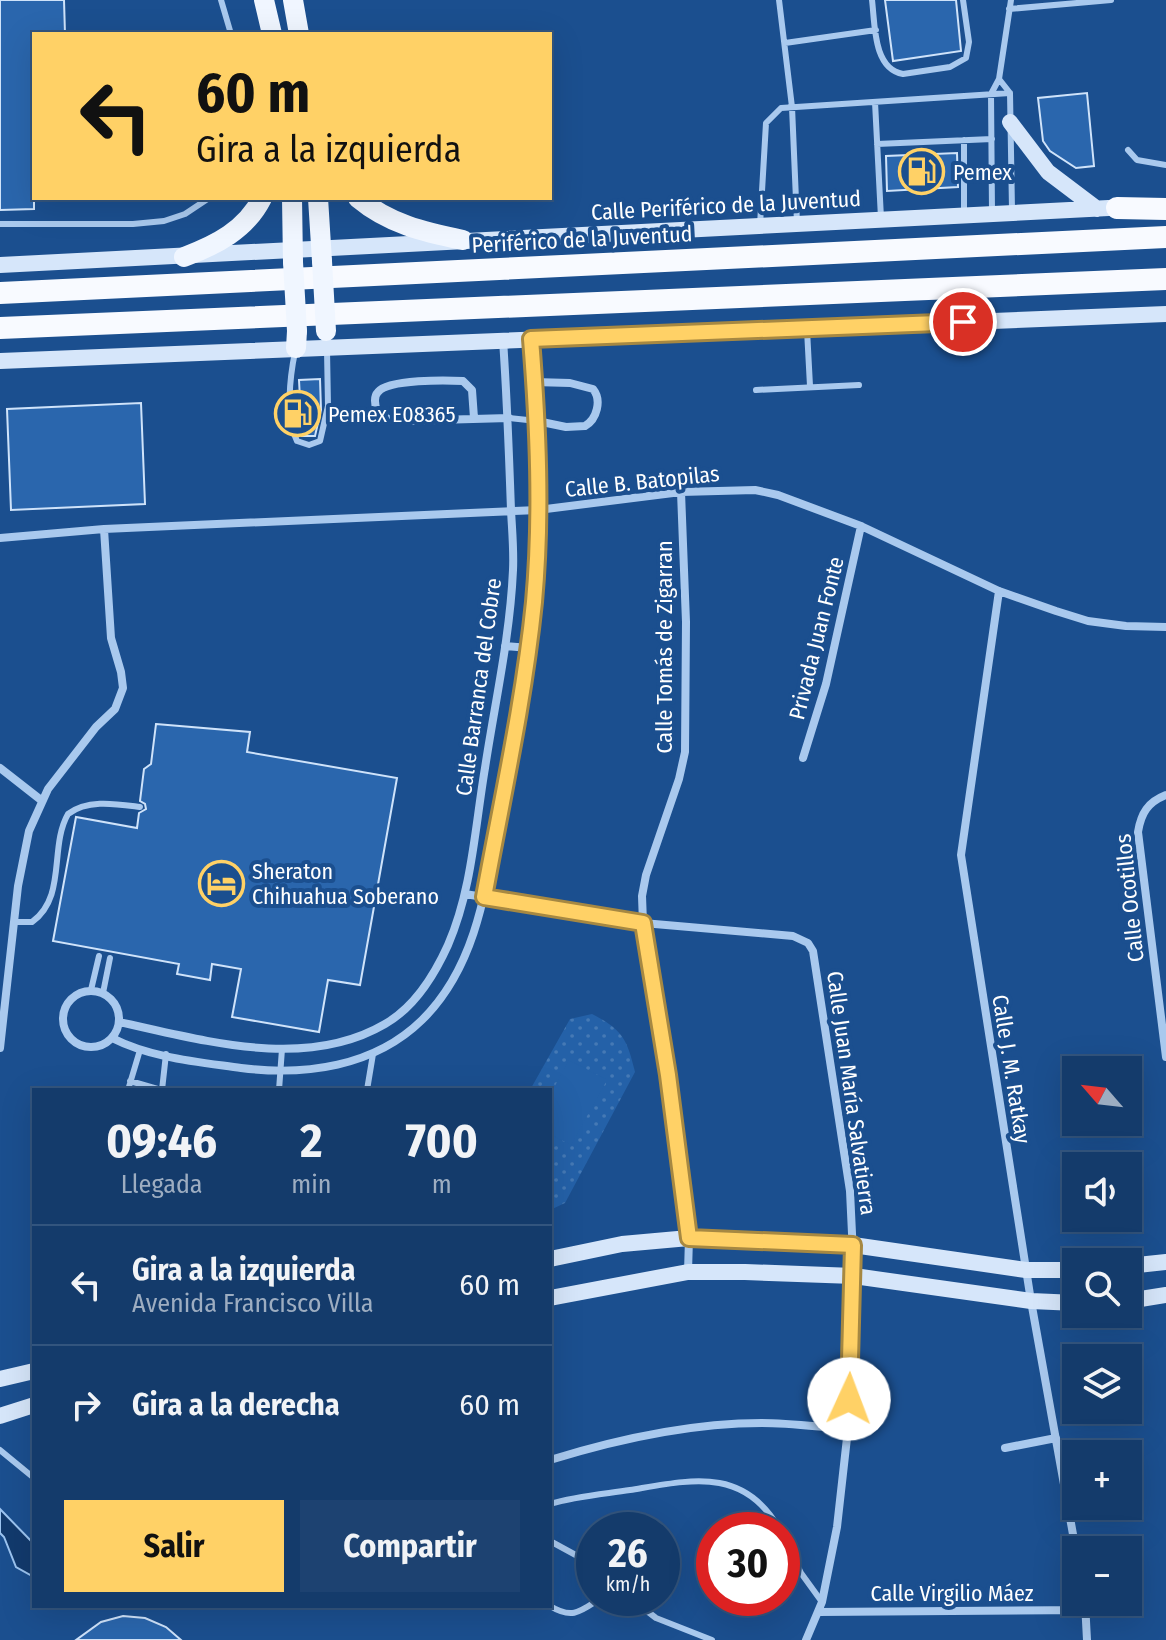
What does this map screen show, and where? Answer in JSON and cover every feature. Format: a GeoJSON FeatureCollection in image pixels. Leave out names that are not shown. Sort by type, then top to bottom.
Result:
{"type":"FeatureCollection","features":[{"type":"Feature","properties":{"kind":"highway"},"geometry":{"type":"LineString","coordinates":[[1107,208],[1166,207]]}},
{"type":"Feature","properties":{"kind":"highway","name":"Periférico de la Juventud"},"geometry":{"type":"LineString","coordinates":[[0,293],[1166,237]]}},
{"type":"Feature","properties":{"kind":"highway"},"geometry":{"type":"LineString","coordinates":[[0,328],[1166,279]]}},
{"type":"Feature","properties":{"kind":"highway"},"geometry":{"type":"LineString","coordinates":[[1086,282],[1166,291]]}},
{"type":"Feature","properties":{"kind":"main road"},"geometry":{"type":"LineString","coordinates":[[264,0],[272,32]]}},
{"type":"Feature","properties":{"kind":"main road"},"geometry":{"type":"LineString","coordinates":[[293,0],[299,32]]}},
{"type":"Feature","properties":{"kind":"main road"},"geometry":{"type":"LineString","coordinates":[[1010,122],[1048,172],[1107,208]]}},
{"type":"Feature","properties":{"kind":"main road"},"geometry":{"type":"LineString","coordinates":[[184,257],[227,237],[243,223],[260,200]]}},
{"type":"Feature","properties":{"kind":"main road"},"geometry":{"type":"LineString","coordinates":[[292,200],[296,340]]}},
{"type":"Feature","properties":{"kind":"main road"},"geometry":{"type":"LineString","coordinates":[[318,200],[327,339]]}},
{"type":"Feature","properties":{"kind":"main road"},"geometry":{"type":"LineString","coordinates":[[361,200],[400,224],[421,232],[463,240]]}},
{"type":"Feature","properties":{"kind":"main road","name":"Calle Periférico de la Juventud"},"geometry":{"type":"LineString","coordinates":[[0,265],[292,256],[463,240],[1107,208]]}},
{"type":"Feature","properties":{"kind":"main road"},"geometry":{"type":"LineString","coordinates":[[0,361],[296,340],[503,340],[1166,314]]}},
{"type":"Feature","properties":{"kind":"main road"},"geometry":{"type":"LineString","coordinates":[[552,1259],[622,1244],[689,1238],[853,1245],[1026,1270],[1062,1270]]}},
{"type":"Feature","properties":{"kind":"main road"},"geometry":{"type":"LineString","coordinates":[[1142,1265],[1166,1262]]}},
{"type":"Feature","properties":{"kind":"main road"},"geometry":{"type":"LineString","coordinates":[[552,1298],[688,1272],[854,1276],[1031,1301],[1062,1302]]}},
{"type":"Feature","properties":{"kind":"main road"},"geometry":{"type":"LineString","coordinates":[[1142,1299],[1166,1295]]}},
{"type":"Feature","properties":{"kind":"main road"},"geometry":{"type":"LineString","coordinates":[[0,1379],[32,1371]]}},
{"type":"Feature","properties":{"kind":"main road"},"geometry":{"type":"LineString","coordinates":[[0,1416],[32,1406]]}},
{"type":"Feature","properties":{"kind":"street","name":"Calle Barranca del Cobre"},"geometry":{"type":"LineString","coordinates":[[112,1038],[140,1050],[281,1072],[339,1065],[373,1054],[407,1033],[435,1005],[465,957],[484,897],[529,648],[538,510],[537,421],[531,339]]}},
{"type":"Feature","properties":{"kind":"street","name":"Calle Barranca del Cobre"},"geometry":{"type":"LineString","coordinates":[[420,994],[448,945],[465,894],[505,646],[513,570],[509,418],[503,340]]}},
{"type":"Feature","properties":{"kind":"street"},"geometry":{"type":"LineString","coordinates":[[474,418],[472,390],[463,381],[389,385],[375,397],[377,411],[388,419],[509,418]]}},
{"type":"Feature","properties":{"kind":"street"},"geometry":{"type":"LineString","coordinates":[[534,382],[582,385],[593,389],[598,399],[592,422],[585,426],[566,427],[537,421]]}},
{"type":"Feature","properties":{"kind":"street","name":"Calle B. Batopilas"},"geometry":{"type":"LineString","coordinates":[[0,538],[104,529],[538,510],[681,492],[755,490],[778,495],[861,526],[999,591],[1088,621],[1166,627]]}},
{"type":"Feature","properties":{"kind":"street","name":"Calle Tomás de Zigarran"},"geometry":{"type":"LineString","coordinates":[[681,492],[686,622],[685,752],[642,896],[643,923],[668,1075],[689,1238],[688,1272]]}},
{"type":"Feature","properties":{"kind":"street","name":"Privada Juan Fonte"},"geometry":{"type":"LineString","coordinates":[[803,758],[826,684],[861,526]]}},
{"type":"Feature","properties":{"kind":"street"},"geometry":{"type":"LineString","coordinates":[[0,1048],[2,1006],[29,831],[41,800],[96,727],[115,709],[123,688],[111,638],[104,529]]}},
{"type":"Feature","properties":{"kind":"street","name":"Calle J. M. Ratkay"},"geometry":{"type":"LineString","coordinates":[[999,591],[961,855],[1031,1301],[1073,1536]]}},
{"type":"Feature","properties":{"kind":"street"},"geometry":{"type":"LineString","coordinates":[[505,646],[529,648]]}},
{"type":"Feature","properties":{"kind":"street"},"geometry":{"type":"LineString","coordinates":[[0,768],[41,800]]}},
{"type":"Feature","properties":{"kind":"street","name":"Calle Ocotillos"},"geometry":{"type":"LineString","coordinates":[[1166,795],[1146,807],[1138,832],[1166,1057]]}},
{"type":"Feature","properties":{"kind":"street","name":"Calle Juan María Salvatierra"},"geometry":{"type":"LineString","coordinates":[[465,894],[643,923],[793,936],[808,943],[815,958],[850,1191],[854,1276],[848,1429],[837,1527],[822,1602],[806,1640]]}},
{"type":"Feature","properties":{"kind":"street"},"geometry":{"type":"LineString","coordinates":[[91,990],[103,993],[117,1006],[119,1022],[112,1038],[99,1046],[83,1046],[66,1031],[63,1023],[66,1007],[76,995],[91,990]]}},
{"type":"Feature","properties":{"kind":"street"},"geometry":{"type":"LineString","coordinates":[[119,1022],[178,1035],[282,1049],[328,1045],[367,1033],[406,1010],[420,994],[435,1005]]}},
{"type":"Feature","properties":{"kind":"street"},"geometry":{"type":"LineString","coordinates":[[552,1459],[629,1439],[683,1429],[763,1423],[848,1429]]}},
{"type":"Feature","properties":{"kind":"street"},"geometry":{"type":"LineString","coordinates":[[1005,1448],[1056,1438]]}},
{"type":"Feature","properties":{"kind":"street","name":"Calle Virgilio Máez"},"geometry":{"type":"LineString","coordinates":[[818,1612],[1062,1607]]}},
{"type":"Feature","properties":{"kind":"street"},"geometry":{"type":"LineString","coordinates":[[1086,1616],[1087,1640]]}},
{"type":"Feature","properties":{"kind":"lane"},"geometry":{"type":"LineString","coordinates":[[221,0],[230,32]]}},
{"type":"Feature","properties":{"kind":"lane"},"geometry":{"type":"LineString","coordinates":[[779,0],[792,107],[797,223]]}},
{"type":"Feature","properties":{"kind":"lane"},"geometry":{"type":"LineString","coordinates":[[872,0],[885,65],[896,73],[936,70],[958,65],[966,58],[969,51],[963,0]]}},
{"type":"Feature","properties":{"kind":"lane"},"geometry":{"type":"LineString","coordinates":[[992,215],[991,94],[999,79],[1011,0]]}},
{"type":"Feature","properties":{"kind":"lane"},"geometry":{"type":"LineString","coordinates":[[1009,9],[1111,0]]}},
{"type":"Feature","properties":{"kind":"lane"},"geometry":{"type":"LineString","coordinates":[[785,43],[876,30]]}},
{"type":"Feature","properties":{"kind":"lane"},"geometry":{"type":"LineString","coordinates":[[999,79],[1010,93],[1012,213]]}},
{"type":"Feature","properties":{"kind":"lane"},"geometry":{"type":"LineString","coordinates":[[760,225],[766,123],[781,108],[1010,93]]}},
{"type":"Feature","properties":{"kind":"lane"},"geometry":{"type":"LineString","coordinates":[[875,102],[881,219]]}},
{"type":"Feature","properties":{"kind":"lane"},"geometry":{"type":"LineString","coordinates":[[877,144],[992,139]]}},
{"type":"Feature","properties":{"kind":"lane"},"geometry":{"type":"LineString","coordinates":[[964,140],[964,216]]}},
{"type":"Feature","properties":{"kind":"lane"},"geometry":{"type":"LineString","coordinates":[[1128,150],[1137,160],[1166,165]]}},
{"type":"Feature","properties":{"kind":"lane"},"geometry":{"type":"LineString","coordinates":[[0,224],[133,224],[164,221],[185,214],[206,200]]}},
{"type":"Feature","properties":{"kind":"lane"},"geometry":{"type":"LineString","coordinates":[[807,329],[810,386]]}},
{"type":"Feature","properties":{"kind":"lane"},"geometry":{"type":"LineString","coordinates":[[296,340],[290,380],[293,431],[297,441],[309,445],[320,441],[326,422],[327,339]]}},
{"type":"Feature","properties":{"kind":"lane"},"geometry":{"type":"LineString","coordinates":[[756,390],[859,385]]}},
{"type":"Feature","properties":{"kind":"lane"},"geometry":{"type":"LineString","coordinates":[[509,418],[537,421]]}},
{"type":"Feature","properties":{"kind":"lane"},"geometry":{"type":"LineString","coordinates":[[14,922],[32,922],[45,909],[56,876],[60,832],[68,814],[95,804],[140,807]]}},
{"type":"Feature","properties":{"kind":"lane"},"geometry":{"type":"LineString","coordinates":[[91,990],[99,956]]}},
{"type":"Feature","properties":{"kind":"lane"},"geometry":{"type":"LineString","coordinates":[[103,993],[110,958]]}},
{"type":"Feature","properties":{"kind":"lane"},"geometry":{"type":"LineString","coordinates":[[279,1088],[282,1049]]}},
{"type":"Feature","properties":{"kind":"lane"},"geometry":{"type":"LineString","coordinates":[[128,1088],[140,1050]]}},
{"type":"Feature","properties":{"kind":"lane"},"geometry":{"type":"LineString","coordinates":[[162,1088],[166,1054]]}},
{"type":"Feature","properties":{"kind":"lane"},"geometry":{"type":"LineString","coordinates":[[367,1088],[373,1054]]}},
{"type":"Feature","properties":{"kind":"lane"},"geometry":{"type":"LineString","coordinates":[[130,1081],[155,1088]]}},
{"type":"Feature","properties":{"kind":"lane"},"geometry":{"type":"LineString","coordinates":[[0,1450],[32,1476]]}},
{"type":"Feature","properties":{"kind":"lane"},"geometry":{"type":"LineString","coordinates":[[552,1504],[677,1482],[719,1482],[747,1492],[766,1512]]}},
{"type":"Feature","properties":{"kind":"lane"},"geometry":{"type":"LineString","coordinates":[[552,1542],[576,1555]]}},
{"type":"Feature","properties":{"kind":"lane"},"geometry":{"type":"LineString","coordinates":[[800,1571],[822,1602]]}},
{"type":"Feature","properties":{"kind":"lane"},"geometry":{"type":"LineString","coordinates":[[552,1607],[563,1613],[576,1611]]}},
{"type":"Feature","properties":{"kind":"lane"},"geometry":{"type":"LineString","coordinates":[[653,1616],[712,1640]]}},
{"type":"Feature","properties":{"kind":"shaded area"},"geometry":{"type":"Polygon","coordinates":[[[592,1014],[611,1025],[622,1037],[635,1072],[565,1203],[552,1209],[552,1088],[531,1088],[570,1019],[592,1014]]]}},
{"type":"Feature","properties":{"kind":"shaded area"},"geometry":{"type":"Polygon","coordinates":[[[569,1060],[607,1080],[571,1145],[552,1135],[552,1091],[569,1060]]]}},
{"type":"Feature","properties":{"kind":"shaded area"},"geometry":{"type":"Polygon","coordinates":[[[0,1509],[32,1542],[32,1576],[16,1567],[0,1533],[0,1509]]]}},
{"type":"Feature","properties":{"kind":"building"},"geometry":{"type":"Polygon","coordinates":[[[0,0],[64,0],[65,32],[32,32],[34,209],[0,210],[0,0]]]}},
{"type":"Feature","properties":{"kind":"building"},"geometry":{"type":"Polygon","coordinates":[[[885,0],[956,0],[961,51],[893,61],[885,0]]]}},
{"type":"Feature","properties":{"kind":"building"},"geometry":{"type":"Polygon","coordinates":[[[1087,93],[1094,166],[1076,168],[1050,151],[1043,141],[1038,98],[1087,93]]]}},
{"type":"Feature","properties":{"kind":"building","name":"Pemex"},"geometry":{"type":"Polygon","coordinates":[[[957,153],[958,187],[887,191],[886,156],[957,153]]]}},
{"type":"Feature","properties":{"kind":"building"},"geometry":{"type":"Polygon","coordinates":[[[320,379],[321,410],[315,436],[302,436],[299,380],[320,379]]]}},
{"type":"Feature","properties":{"kind":"building"},"geometry":{"type":"Polygon","coordinates":[[[141,403],[145,504],[11,510],[7,409],[141,403]]]}},
{"type":"Feature","properties":{"kind":"building","name":"Sheraton Chihuahua Soberano"},"geometry":{"type":"Polygon","coordinates":[[[156,724],[250,732],[247,752],[397,778],[360,985],[328,980],[319,1032],[232,1017],[241,969],[212,964],[210,980],[177,974],[179,964],[53,941],[76,817],[137,828],[139,813],[146,809],[140,801],[144,769],[151,764],[156,724]]]}},
{"type":"Feature","properties":{"kind":"building"},"geometry":{"type":"Polygon","coordinates":[[[123,1616],[145,1618],[166,1627],[181,1640],[76,1640],[101,1622],[123,1616]]]}},
{"type":"Feature","properties":{"kind":"place","name":"Pemex"},"geometry":{"type":"Point","coordinates":[922,172]}},
{"type":"Feature","properties":{"kind":"place","name":"Pemex E08365"},"geometry":{"type":"Point","coordinates":[297,414]}},
{"type":"Feature","properties":{"kind":"place","name":"Sheraton Chihuahua Soberano"},"geometry":{"type":"Point","coordinates":[221,884]}},
{"type":"Feature","properties":{"kind":"route"},"geometry":{"type":"LineString","coordinates":[[849,1399],[853,1245],[689,1238],[668,1075],[643,923],[484,897],[529,648],[534,600],[538,510],[537,421],[531,339],[963,322]]}}]}
